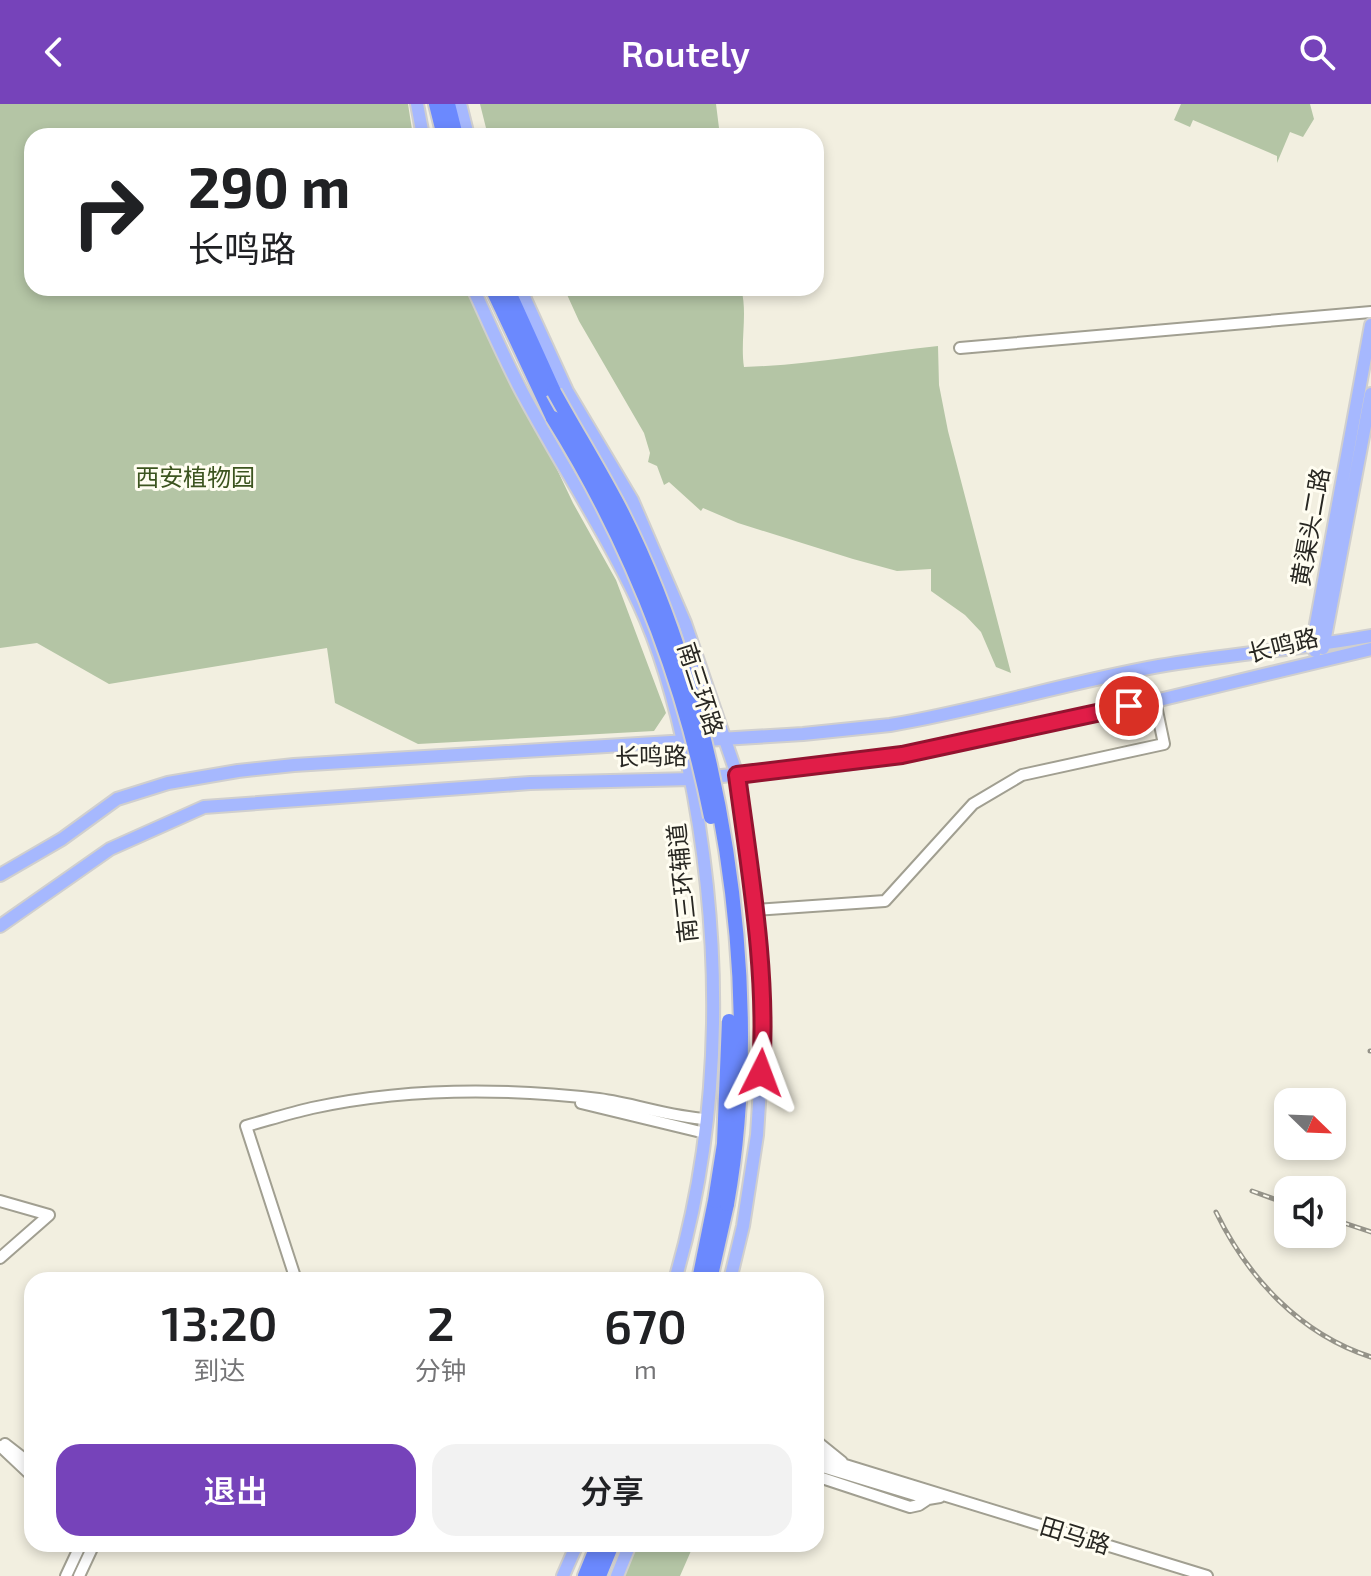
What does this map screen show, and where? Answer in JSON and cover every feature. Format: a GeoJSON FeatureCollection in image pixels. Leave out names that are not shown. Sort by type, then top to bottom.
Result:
{"type":"FeatureCollection","features":[{"type":"Feature","properties":{"kind":"highway"},"geometry":{"type":"LineString","coordinates":[[436,104],[442,128]]}},
{"type":"Feature","properties":{"kind":"highway"},"geometry":{"type":"LineString","coordinates":[[448,104],[454,128]]}},
{"type":"Feature","properties":{"kind":"highway","name":"南三环路"},"geometry":{"type":"LineString","coordinates":[[496,296],[553,418],[584,468],[630,560],[666,653],[703,776],[717,851],[729,971],[721,1202],[711,1272]]}},
{"type":"Feature","properties":{"kind":"highway","name":"南三环路"},"geometry":{"type":"LineString","coordinates":[[511,296],[554,392],[622,515],[664,613],[702,731],[716,795],[739,953],[738,1127],[701,1272]]}},
{"type":"Feature","properties":{"kind":"highway"},"geometry":{"type":"LineString","coordinates":[[585,1576],[595,1552]]}},
{"type":"Feature","properties":{"kind":"highway"},"geometry":{"type":"LineString","coordinates":[[599,1576],[609,1552]]}},
{"type":"Feature","properties":{"kind":"main road"},"geometry":{"type":"LineString","coordinates":[[417,104],[422,128]]}},
{"type":"Feature","properties":{"kind":"main road"},"geometry":{"type":"LineString","coordinates":[[460,104],[466,128]]}},
{"type":"Feature","properties":{"kind":"main road","name":"南三环辅道"},"geometry":{"type":"LineString","coordinates":[[477,296],[522,392],[639,605],[662,664],[691,779],[713,954],[713,1016],[707,1119],[696,1197],[677,1272]]}},
{"type":"Feature","properties":{"kind":"main road"},"geometry":{"type":"LineString","coordinates":[[524,296],[567,391],[632,500],[685,623],[737,775],[754,910],[763,1041],[757,1135],[743,1226],[732,1272]]}},
{"type":"Feature","properties":{"kind":"main road","name":"黄渠头二路"},"geometry":{"type":"LineString","coordinates":[[1318,645],[1371,325]]}},
{"type":"Feature","properties":{"kind":"main road","name":"黄渠头二路"},"geometry":{"type":"LineString","coordinates":[[1318,645],[1371,394]]}},
{"type":"Feature","properties":{"kind":"main road","name":"长鸣路"},"geometry":{"type":"LineString","coordinates":[[0,875],[62,839],[117,799],[168,783],[294,765],[683,742],[890,725],[1160,666],[1371,636]]}},
{"type":"Feature","properties":{"kind":"main road"},"geometry":{"type":"LineString","coordinates":[[1318,645],[1320,659]]}},
{"type":"Feature","properties":{"kind":"main road","name":"长鸣路"},"geometry":{"type":"LineString","coordinates":[[0,926],[110,849],[204,807],[530,783],[691,779],[902,755],[1155,701],[1371,649]]}},
{"type":"Feature","properties":{"kind":"main road"},"geometry":{"type":"LineString","coordinates":[[563,1576],[574,1552]]}},
{"type":"Feature","properties":{"kind":"main road"},"geometry":{"type":"LineString","coordinates":[[617,1576],[627,1552]]}},
{"type":"Feature","properties":{"kind":"street"},"geometry":{"type":"LineString","coordinates":[[960,348],[1371,312]]}},
{"type":"Feature","properties":{"kind":"street"},"geometry":{"type":"LineString","coordinates":[[754,910],[885,901],[973,804],[1022,775],[1164,744],[1155,701]]}},
{"type":"Feature","properties":{"kind":"street"},"geometry":{"type":"LineString","coordinates":[[293,1272],[246,1126],[313,1108],[403,1096],[489,1093],[597,1099],[707,1119]]}},
{"type":"Feature","properties":{"kind":"street"},"geometry":{"type":"LineString","coordinates":[[560,1097],[705,1133]]}},
{"type":"Feature","properties":{"kind":"street"},"geometry":{"type":"LineString","coordinates":[[0,1201],[49,1215],[0,1258]]}},
{"type":"Feature","properties":{"kind":"street"},"geometry":{"type":"LineString","coordinates":[[0,1440],[24,1459]]}},
{"type":"Feature","properties":{"kind":"street"},"geometry":{"type":"LineString","coordinates":[[0,1446],[24,1468]]}},
{"type":"Feature","properties":{"kind":"street"},"geometry":{"type":"LineString","coordinates":[[824,1448],[843,1464]]}},
{"type":"Feature","properties":{"kind":"street","name":"田马路"},"geometry":{"type":"LineString","coordinates":[[824,1458],[1207,1576]]}},
{"type":"Feature","properties":{"kind":"street","name":"田马路"},"geometry":{"type":"LineString","coordinates":[[824,1467],[928,1499],[942,1496]]}},
{"type":"Feature","properties":{"kind":"street"},"geometry":{"type":"LineString","coordinates":[[824,1479],[910,1507],[928,1499]]}},
{"type":"Feature","properties":{"kind":"street"},"geometry":{"type":"LineString","coordinates":[[66,1576],[77,1552]]}},
{"type":"Feature","properties":{"kind":"street"},"geometry":{"type":"LineString","coordinates":[[79,1576],[90,1552]]}},
{"type":"Feature","properties":{"kind":"green space","name":"西安植物园"},"geometry":{"type":"Polygon","coordinates":[[[0,104],[408,104],[412,128],[24,128],[24,296],[475,296],[573,503],[616,580],[666,713],[654,731],[418,744],[335,703],[327,648],[109,684],[37,643],[0,648],[0,104]]]}},
{"type":"Feature","properties":{"kind":"green space"},"geometry":{"type":"Polygon","coordinates":[[[480,104],[716,104],[719,128],[486,128],[480,104]]]}},
{"type":"Feature","properties":{"kind":"green space"},"geometry":{"type":"Polygon","coordinates":[[[1181,104],[1310,104],[1314,119],[1303,137],[1290,132],[1277,163],[1277,156],[1193,120],[1190,127],[1174,120],[1181,104]]]}},
{"type":"Feature","properties":{"kind":"green space"},"geometry":{"type":"Polygon","coordinates":[[[568,296],[742,296],[744,367],[938,346],[939,385],[948,431],[1011,673],[996,667],[981,632],[965,615],[931,591],[931,569],[897,571],[738,523],[703,508],[701,511],[669,482],[664,485],[657,466],[648,462],[650,453],[644,433],[568,296]]]}},
{"type":"Feature","properties":{"kind":"green space"},"geometry":{"type":"Polygon","coordinates":[[[634,1552],[690,1552],[680,1576],[624,1576],[634,1552]]]}},
{"type":"Feature","properties":{"kind":"railway"},"geometry":{"type":"LineString","coordinates":[[1252,1191],[1274,1199]]}},
{"type":"Feature","properties":{"kind":"railway"},"geometry":{"type":"LineString","coordinates":[[1216,1212],[1244,1259],[1279,1301],[1321,1334],[1371,1357]]}},
{"type":"Feature","properties":{"kind":"railway"},"geometry":{"type":"LineString","coordinates":[[1346,1224],[1371,1232]]}},
{"type":"Feature","properties":{"kind":"route"},"geometry":{"type":"LineString","coordinates":[[761,1073],[763,1041],[759,950],[737,775],[902,755],[1129,706]]}}]}
